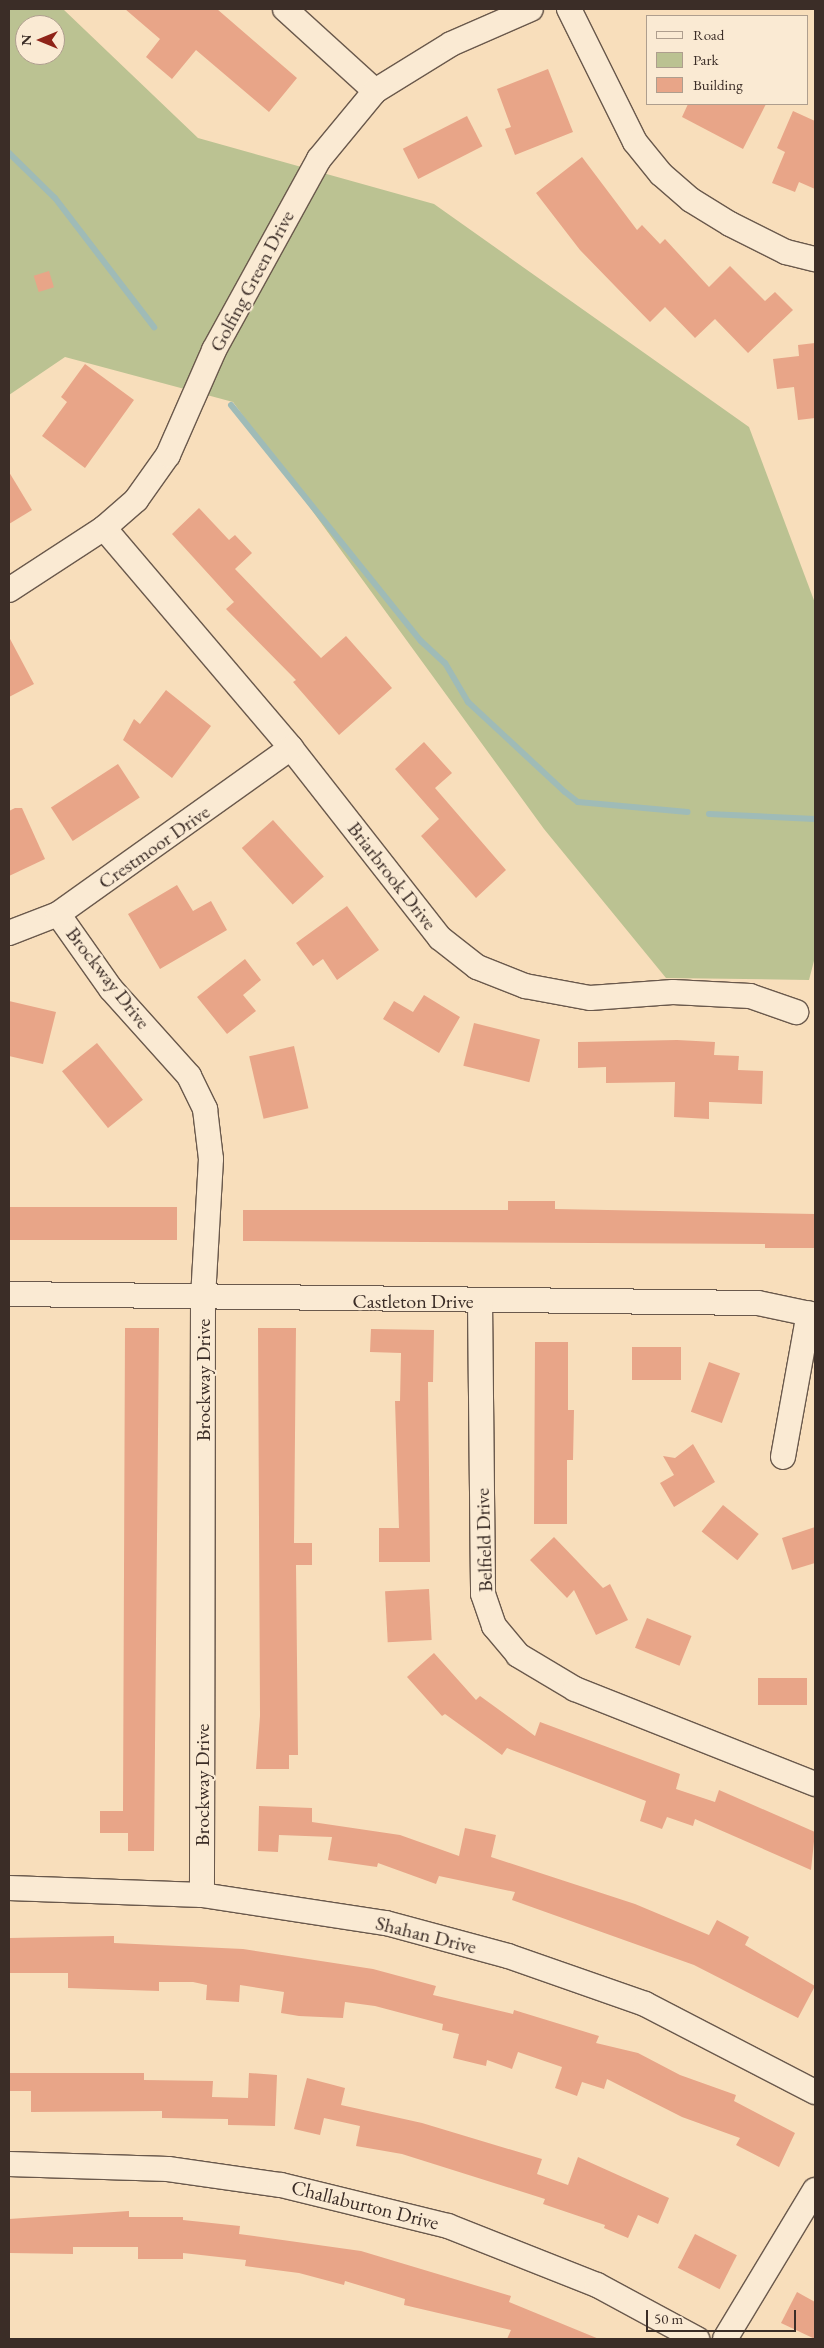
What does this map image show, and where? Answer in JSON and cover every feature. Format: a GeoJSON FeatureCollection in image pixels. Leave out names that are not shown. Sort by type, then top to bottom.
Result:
{"type":"FeatureCollection","features":[{"type":"Feature","properties":{"kind":"street"},"geometry":{"type":"LineString","coordinates":[[285,9],[375,91]]}},
{"type":"Feature","properties":{"kind":"street","name":"Golfing Green Drive"},"geometry":{"type":"LineString","coordinates":[[9,590],[104,528],[136,500],[168,455],[258,266],[319,159],[375,91],[451,44],[531,9]]}},
{"type":"Feature","properties":{"kind":"street"},"geometry":{"type":"LineString","coordinates":[[569,9],[635,142],[661,174],[691,200],[730,224],[786,252],[815,259]]}},
{"type":"Feature","properties":{"kind":"street","name":"Briarbrook Drive"},"geometry":{"type":"LineString","coordinates":[[104,528],[291,748],[440,938],[477,967],[525,986],[590,998],[673,992],[750,996],[796,1012]]}},
{"type":"Feature","properties":{"kind":"street","name":"Crestmoor Drive"},"geometry":{"type":"LineString","coordinates":[[9,933],[58,914],[291,748]]}},
{"type":"Feature","properties":{"kind":"street","name":"Brockway Drive"},"geometry":{"type":"LineString","coordinates":[[58,914],[111,989],[189,1076],[205,1109],[211,1159],[203,1299],[202,1895]]}},
{"type":"Feature","properties":{"kind":"street","name":"Castleton Drive"},"geometry":{"type":"LineString","coordinates":[[9,1294],[203,1299],[758,1303],[812,1314]]}},
{"type":"Feature","properties":{"kind":"street","name":"Belfield Drive"},"geometry":{"type":"LineString","coordinates":[[480,1301],[483,1594],[494,1626],[518,1655],[575,1689],[815,1784]]}},
{"type":"Feature","properties":{"kind":"street"},"geometry":{"type":"LineString","coordinates":[[783,1457],[812,1314]]}},
{"type":"Feature","properties":{"kind":"street","name":"Shahan Drive"},"geometry":{"type":"LineString","coordinates":[[9,1888],[202,1895],[386,1923],[508,1956],[645,2004],[815,2092]]}},
{"type":"Feature","properties":{"kind":"street","name":"Challaburton Drive"},"geometry":{"type":"LineString","coordinates":[[9,2164],[168,2169],[262,2182],[448,2226],[597,2285],[697,2339]]}},
{"type":"Feature","properties":{"kind":"street"},"geometry":{"type":"LineString","coordinates":[[725,2339],[815,2190]]}},
{"type":"Feature","properties":{"kind":"green space"},"geometry":{"type":"Polygon","coordinates":[[[9,9],[63,9],[198,138],[434,204],[749,427],[815,603],[815,957],[809,980],[666,978],[544,829],[233,402],[65,357],[9,395],[9,9]]]}},
{"type":"Feature","properties":{"kind":"building"},"geometry":{"type":"Polygon","coordinates":[[[125,9],[217,9],[297,78],[269,112],[196,50],[172,79],[146,57],[160,39],[125,9]]]}},
{"type":"Feature","properties":{"kind":"building"},"geometry":{"type":"Polygon","coordinates":[[[548,69],[573,132],[515,155],[505,129],[511,127],[497,89],[548,69]]]}},
{"type":"Feature","properties":{"kind":"building"},"geometry":{"type":"Polygon","coordinates":[[[688,105],[765,105],[743,149],[682,117],[688,105]]]}},
{"type":"Feature","properties":{"kind":"building"},"geometry":{"type":"Polygon","coordinates":[[[793,111],[815,121],[815,189],[799,182],[795,192],[772,183],[785,152],[777,148],[793,111]]]}},
{"type":"Feature","properties":{"kind":"building"},"geometry":{"type":"Polygon","coordinates":[[[467,116],[482,146],[418,179],[403,149],[467,116]]]}},
{"type":"Feature","properties":{"kind":"building"},"geometry":{"type":"Polygon","coordinates":[[[582,157],[637,230],[642,225],[660,244],[665,239],[709,287],[730,266],[765,301],[775,292],[793,310],[748,353],[715,319],[695,338],[665,307],[650,322],[580,250],[536,193],[582,157]]]}},
{"type":"Feature","properties":{"kind":"building"},"geometry":{"type":"Polygon","coordinates":[[[49,271],[54,287],[39,292],[34,276],[49,271]]]}},
{"type":"Feature","properties":{"kind":"building"},"geometry":{"type":"Polygon","coordinates":[[[815,343],[815,418],[798,420],[794,387],[777,389],[773,359],[799,356],[798,345],[815,343]]]}},
{"type":"Feature","properties":{"kind":"building"},"geometry":{"type":"Polygon","coordinates":[[[85,364],[134,400],[85,468],[42,436],[67,402],[61,397],[85,364]]]}},
{"type":"Feature","properties":{"kind":"building"},"geometry":{"type":"Polygon","coordinates":[[[9,472],[32,510],[9,524],[9,472]]]}},
{"type":"Feature","properties":{"kind":"building"},"geometry":{"type":"Polygon","coordinates":[[[199,508],[229,540],[235,535],[252,553],[235,569],[321,658],[346,636],[392,688],[339,735],[293,682],[296,680],[226,609],[234,602],[172,534],[199,508]]]}},
{"type":"Feature","properties":{"kind":"building"},"geometry":{"type":"Polygon","coordinates":[[[9,637],[34,684],[9,697],[9,637]]]}},
{"type":"Feature","properties":{"kind":"building"},"geometry":{"type":"Polygon","coordinates":[[[166,690],[211,726],[172,778],[123,740],[134,719],[140,724],[166,690]]]}},
{"type":"Feature","properties":{"kind":"building"},"geometry":{"type":"Polygon","coordinates":[[[424,742],[452,773],[435,788],[506,870],[476,898],[421,836],[439,819],[395,769],[424,742]]]}},
{"type":"Feature","properties":{"kind":"building"},"geometry":{"type":"Polygon","coordinates":[[[118,764],[140,798],[73,841],[51,808],[118,764]]]}},
{"type":"Feature","properties":{"kind":"building"},"geometry":{"type":"Polygon","coordinates":[[[15,808],[22,808],[45,859],[9,876],[9,811],[15,808]]]}},
{"type":"Feature","properties":{"kind":"building"},"geometry":{"type":"Polygon","coordinates":[[[273,820],[324,876],[293,905],[242,848],[273,820]]]}},
{"type":"Feature","properties":{"kind":"building"},"geometry":{"type":"Polygon","coordinates":[[[177,885],[193,911],[211,901],[227,930],[160,969],[128,914],[177,885]]]}},
{"type":"Feature","properties":{"kind":"building"},"geometry":{"type":"Polygon","coordinates":[[[347,906],[379,950],[337,980],[323,959],[313,966],[296,943],[347,906]]]}},
{"type":"Feature","properties":{"kind":"building"},"geometry":{"type":"Polygon","coordinates":[[[245,959],[261,980],[243,995],[256,1011],[227,1034],[197,997],[245,959]]]}},
{"type":"Feature","properties":{"kind":"building"},"geometry":{"type":"Polygon","coordinates":[[[424,995],[460,1017],[439,1053],[383,1019],[394,1001],[413,1012],[424,995]]]}},
{"type":"Feature","properties":{"kind":"building"},"geometry":{"type":"Polygon","coordinates":[[[9,1001],[56,1012],[43,1064],[9,1056],[9,1001]]]}},
{"type":"Feature","properties":{"kind":"building"},"geometry":{"type":"Polygon","coordinates":[[[474,1023],[540,1039],[529,1082],[463,1066],[474,1023]]]}},
{"type":"Feature","properties":{"kind":"building"},"geometry":{"type":"Polygon","coordinates":[[[677,1040],[715,1042],[714,1055],[739,1056],[738,1070],[763,1071],[762,1104],[709,1102],[709,1119],[674,1117],[675,1082],[606,1083],[606,1067],[578,1068],[578,1042],[677,1040]]]}},
{"type":"Feature","properties":{"kind":"building"},"geometry":{"type":"Polygon","coordinates":[[[97,1043],[143,1100],[108,1128],[62,1071],[97,1043]]]}},
{"type":"Feature","properties":{"kind":"building"},"geometry":{"type":"Polygon","coordinates":[[[294,1046],[308,1108],[264,1119],[249,1056],[294,1046]]]}},
{"type":"Feature","properties":{"kind":"building"},"geometry":{"type":"Polygon","coordinates":[[[508,1201],[555,1201],[555,1209],[815,1214],[815,1248],[765,1248],[765,1244],[243,1241],[243,1210],[508,1210],[508,1201]]]}},
{"type":"Feature","properties":{"kind":"building"},"geometry":{"type":"Polygon","coordinates":[[[9,1207],[177,1207],[177,1240],[9,1240],[9,1207]]]}},
{"type":"Feature","properties":{"kind":"building"},"geometry":{"type":"Polygon","coordinates":[[[125,1328],[159,1328],[154,1851],[128,1851],[128,1833],[100,1833],[100,1811],[123,1811],[125,1328]]]}},
{"type":"Feature","properties":{"kind":"building"},"geometry":{"type":"Polygon","coordinates":[[[258,1328],[296,1328],[294,1543],[312,1543],[312,1565],[296,1565],[298,1755],[289,1755],[289,1769],[256,1769],[260,1716],[258,1328]]]}},
{"type":"Feature","properties":{"kind":"building"},"geometry":{"type":"Polygon","coordinates":[[[371,1329],[434,1330],[433,1382],[428,1382],[430,1562],[379,1562],[379,1528],[399,1528],[395,1401],[400,1401],[401,1353],[370,1352],[371,1329]]]}},
{"type":"Feature","properties":{"kind":"building"},"geometry":{"type":"Polygon","coordinates":[[[535,1342],[568,1342],[568,1410],[574,1410],[573,1460],[567,1460],[567,1524],[534,1524],[535,1342]]]}},
{"type":"Feature","properties":{"kind":"building"},"geometry":{"type":"Polygon","coordinates":[[[632,1347],[681,1347],[681,1380],[632,1380],[632,1347]]]}},
{"type":"Feature","properties":{"kind":"building"},"geometry":{"type":"Polygon","coordinates":[[[709,1362],[740,1373],[722,1423],[691,1412],[709,1362]]]}},
{"type":"Feature","properties":{"kind":"building"},"geometry":{"type":"Polygon","coordinates":[[[693,1444],[715,1482],[674,1507],[660,1483],[674,1475],[663,1456],[675,1458],[693,1444]]]}},
{"type":"Feature","properties":{"kind":"building"},"geometry":{"type":"Polygon","coordinates":[[[723,1505],[759,1534],[737,1560],[702,1531],[723,1505]]]}},
{"type":"Feature","properties":{"kind":"building"},"geometry":{"type":"Polygon","coordinates":[[[815,1527],[815,1563],[792,1570],[782,1538],[815,1527]]]}},
{"type":"Feature","properties":{"kind":"building"},"geometry":{"type":"Polygon","coordinates":[[[554,1537],[603,1588],[610,1584],[628,1620],[596,1635],[574,1590],[567,1598],[530,1560],[554,1537]]]}},
{"type":"Feature","properties":{"kind":"building"},"geometry":{"type":"Polygon","coordinates":[[[429,1589],[432,1640],[388,1642],[385,1591],[429,1589]]]}},
{"type":"Feature","properties":{"kind":"building"},"geometry":{"type":"Polygon","coordinates":[[[647,1618],[692,1636],[680,1666],[635,1648],[647,1618]]]}},
{"type":"Feature","properties":{"kind":"building"},"geometry":{"type":"Polygon","coordinates":[[[434,1653],[476,1700],[480,1696],[535,1736],[540,1722],[680,1774],[676,1789],[715,1802],[719,1790],[815,1832],[811,1870],[695,1819],[693,1826],[667,1817],[662,1829],[640,1821],[646,1801],[507,1748],[502,1755],[445,1714],[442,1716],[407,1677],[434,1653]]]}},
{"type":"Feature","properties":{"kind":"building"},"geometry":{"type":"Polygon","coordinates":[[[758,1678],[807,1678],[807,1705],[758,1705],[758,1678]]]}},
{"type":"Feature","properties":{"kind":"building"},"geometry":{"type":"Polygon","coordinates":[[[259,1806],[312,1808],[312,1822],[400,1835],[459,1856],[465,1828],[496,1835],[491,1857],[635,1904],[709,1935],[717,1920],[749,1937],[745,1945],[815,1986],[798,2018],[694,1965],[512,1900],[515,1892],[439,1876],[436,1884],[378,1863],[377,1867],[328,1860],[332,1837],[279,1835],[278,1852],[258,1851],[259,1806]]]}},
{"type":"Feature","properties":{"kind":"building"},"geometry":{"type":"Polygon","coordinates":[[[114,1936],[114,1943],[243,1949],[373,1969],[436,1986],[433,1995],[513,2014],[514,2010],[599,2036],[596,2043],[638,2053],[680,2075],[736,2095],[734,2101],[795,2133],[779,2167],[736,2145],[740,2138],[682,2117],[607,2079],[604,2089],[582,2082],[577,2096],[555,2088],[562,2067],[518,2052],[512,2069],[487,2060],[486,2066],[453,2058],[459,2034],[442,2030],[443,2024],[375,2006],[345,2002],[343,2018],[299,2016],[281,2013],[284,1992],[240,1985],[239,2002],[206,2000],[207,1985],[193,1982],[159,1982],[159,1991],[68,1988],[68,1973],[9,1973],[9,1938],[114,1936]]]}},
{"type":"Feature","properties":{"kind":"building"},"geometry":{"type":"Polygon","coordinates":[[[9,2073],[144,2073],[144,2080],[213,2081],[212,2097],[248,2098],[249,2073],[277,2075],[275,2126],[228,2125],[228,2119],[162,2118],[162,2111],[31,2112],[31,2091],[9,2091],[9,2073]]]}},
{"type":"Feature","properties":{"kind":"building"},"geometry":{"type":"Polygon","coordinates":[[[307,2078],[345,2088],[341,2105],[422,2123],[542,2159],[537,2174],[568,2185],[578,2157],[669,2198],[658,2224],[638,2215],[628,2238],[604,2228],[605,2225],[543,2204],[545,2199],[402,2154],[356,2146],[360,2126],[324,2118],[320,2135],[294,2129],[307,2078]]]}},
{"type":"Feature","properties":{"kind":"building"},"geometry":{"type":"Polygon","coordinates":[[[129,2211],[129,2217],[183,2217],[183,2220],[240,2226],[239,2234],[361,2251],[511,2296],[509,2302],[599,2339],[507,2339],[511,2330],[404,2305],[405,2299],[345,2281],[344,2285],[299,2273],[245,2266],[246,2260],[183,2253],[183,2259],[138,2259],[138,2247],[73,2247],[73,2254],[9,2253],[9,2219],[129,2211]]]}},
{"type":"Feature","properties":{"kind":"building"},"geometry":{"type":"Polygon","coordinates":[[[695,2234],[737,2255],[720,2289],[678,2268],[695,2234]]]}},
{"type":"Feature","properties":{"kind":"building"},"geometry":{"type":"Polygon","coordinates":[[[797,2292],[815,2302],[815,2339],[781,2323],[797,2292]]]}},
{"type":"Feature","properties":{"kind":"waterway"},"geometry":{"type":"LineString","coordinates":[[9,153],[55,198],[154,327]]}},
{"type":"Feature","properties":{"kind":"waterway"},"geometry":{"type":"LineString","coordinates":[[231,405],[421,641],[445,663],[468,702],[565,792],[578,802],[688,812]]}},
{"type":"Feature","properties":{"kind":"waterway"},"geometry":{"type":"LineString","coordinates":[[709,814],[815,819]]}}]}
